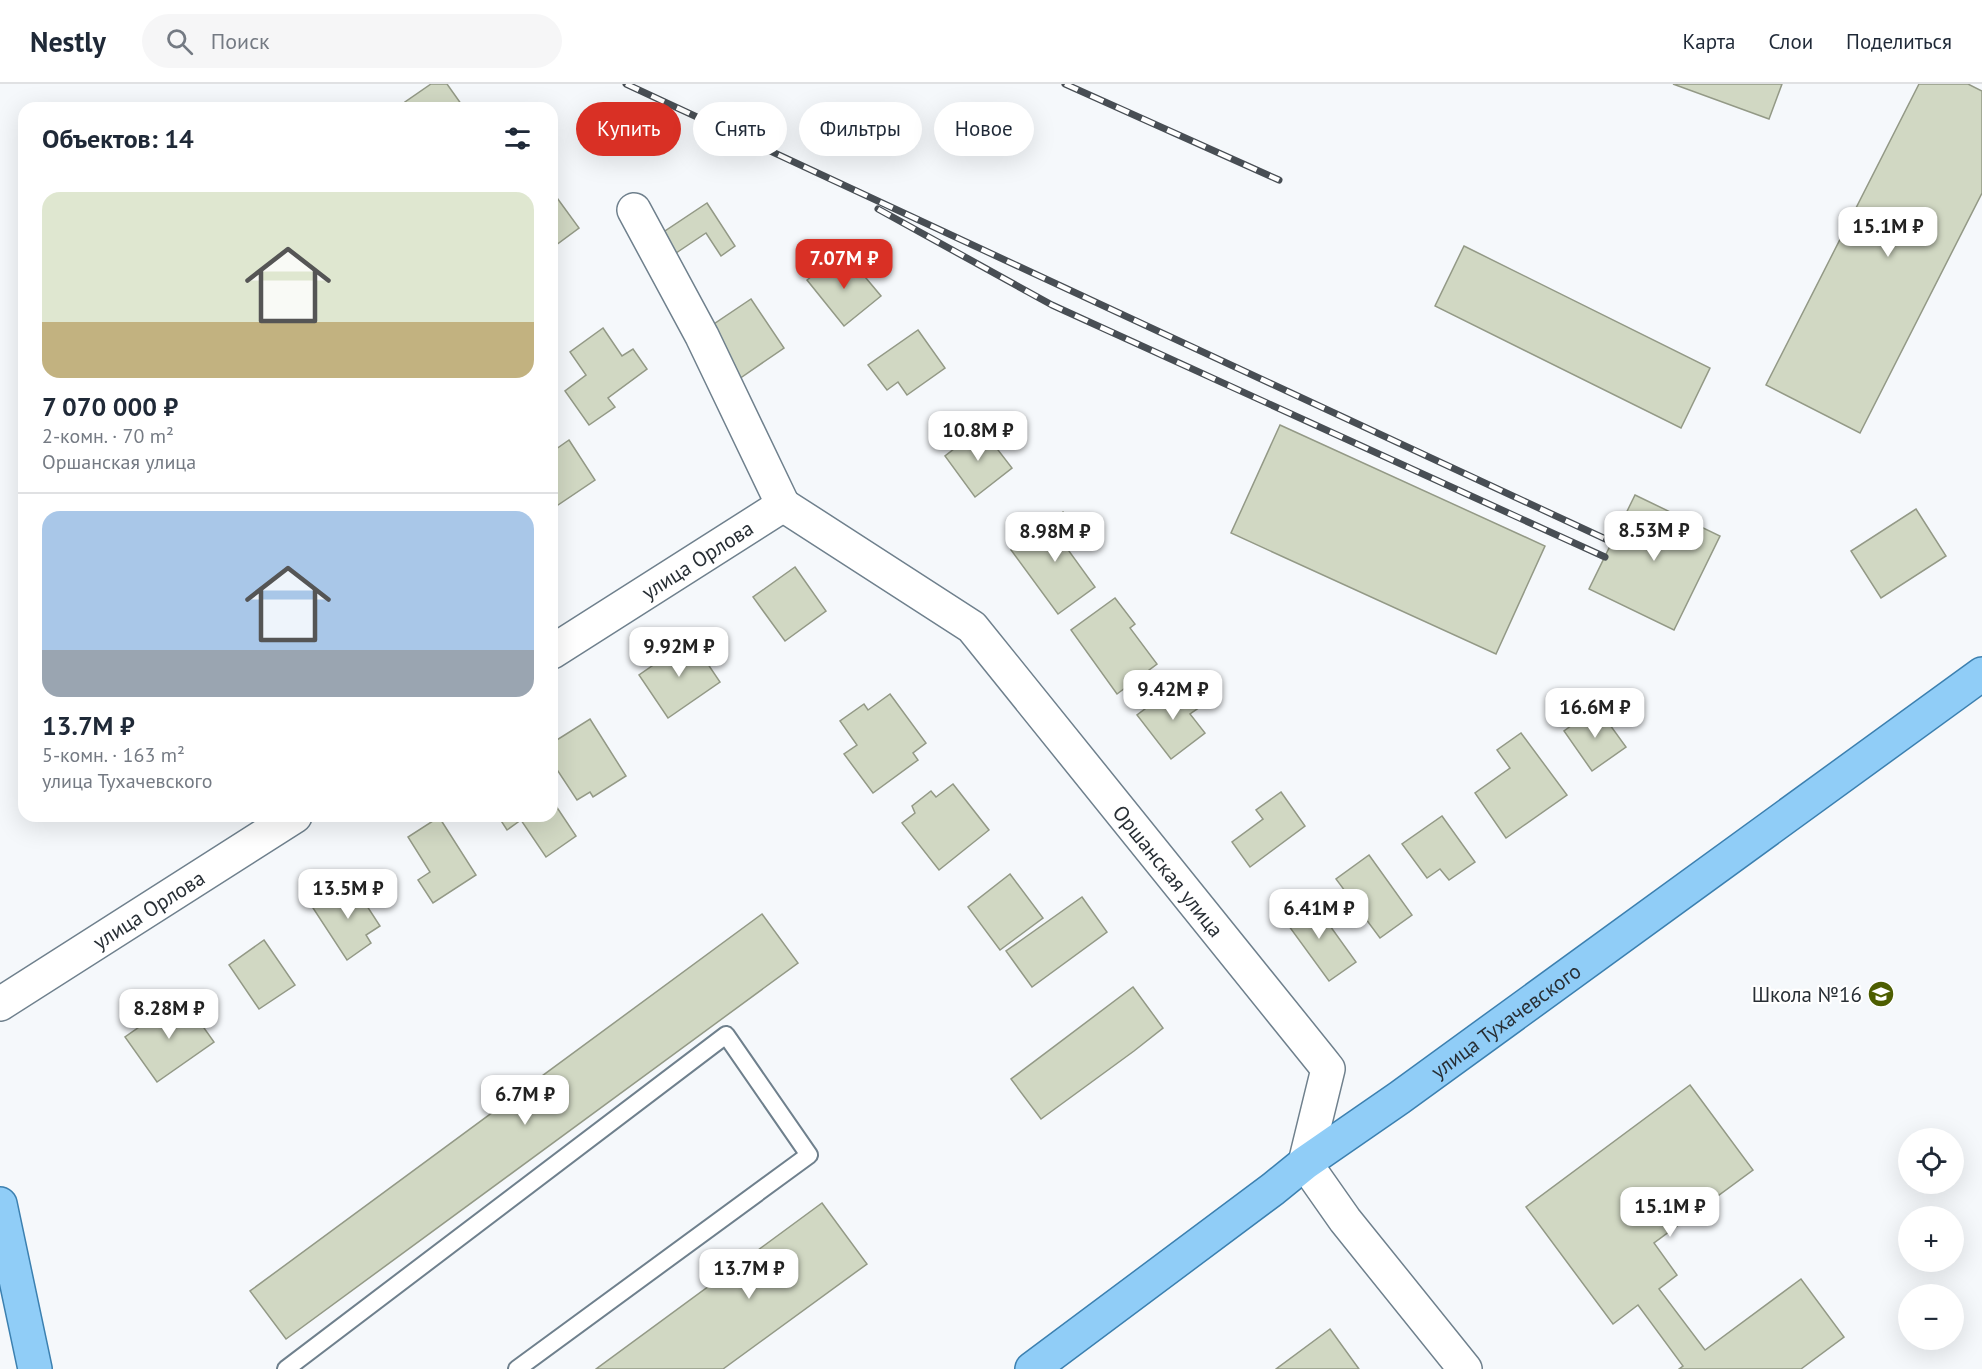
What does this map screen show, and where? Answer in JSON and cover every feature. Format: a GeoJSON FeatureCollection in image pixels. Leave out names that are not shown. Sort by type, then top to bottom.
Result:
{"type":"FeatureCollection","features":[{"type":"Feature","properties":{"kind":"main road","name":"улица Тухачевского"},"geometry":{"type":"LineString","coordinates":[[1032,1369],[1305,1163],[1399,1098],[1982,674]]}},
{"type":"Feature","properties":{"kind":"main road"},"geometry":{"type":"LineString","coordinates":[[0,1204],[35,1369]]}},
{"type":"Feature","properties":{"kind":"street"},"geometry":{"type":"LineString","coordinates":[[633,210],[702,336],[783,505]]}},
{"type":"Feature","properties":{"kind":"street","name":"улица Орлова"},"geometry":{"type":"LineString","coordinates":[[558,648],[783,505]]}},
{"type":"Feature","properties":{"kind":"street","name":"Оршанская улица"},"geometry":{"type":"LineString","coordinates":[[783,505],[972,627],[1314,1051],[1328,1070],[1305,1163]]}},
{"type":"Feature","properties":{"kind":"street","name":"улица Орлова"},"geometry":{"type":"LineString","coordinates":[[0,1004],[286,822]]}},
{"type":"Feature","properties":{"kind":"street"},"geometry":{"type":"LineString","coordinates":[[1305,1163],[1346,1220],[1465,1369]]}},
{"type":"Feature","properties":{"kind":"lane"},"geometry":{"type":"LineString","coordinates":[[286,1369],[726,1035],[809,1155],[517,1369]]}},
{"type":"Feature","properties":{"kind":"building"},"geometry":{"type":"Polygon","coordinates":[[[431,84],[447,84],[460,102],[405,102],[431,84]]]}},
{"type":"Feature","properties":{"kind":"building"},"geometry":{"type":"Polygon","coordinates":[[[1673,84],[1782,84],[1769,119],[1673,84]]]}},
{"type":"Feature","properties":{"kind":"building"},"geometry":{"type":"Polygon","coordinates":[[[1919,84],[1968,84],[1982,91],[1982,193],[1860,433],[1766,385],[1919,84]]]}},
{"type":"Feature","properties":{"kind":"building"},"geometry":{"type":"Polygon","coordinates":[[[558,199],[579,228],[558,244],[558,199]]]}},
{"type":"Feature","properties":{"kind":"building"},"geometry":{"type":"Polygon","coordinates":[[[707,203],[735,246],[721,256],[706,233],[676,253],[662,233],[707,203]]]}},
{"type":"Feature","properties":{"kind":"building"},"geometry":{"type":"Polygon","coordinates":[[[1464,246],[1710,368],[1681,428],[1435,306],[1464,246]]]}},
{"type":"Feature","properties":{"kind":"building"},"geometry":{"type":"Polygon","coordinates":[[[850,259],[881,296],[844,326],[807,280],[830,262],[837,270],[850,259]]]}},
{"type":"Feature","properties":{"kind":"building"},"geometry":{"type":"Polygon","coordinates":[[[751,299],[784,348],[739,379],[705,330],[751,299]]]}},
{"type":"Feature","properties":{"kind":"building"},"geometry":{"type":"Polygon","coordinates":[[[603,328],[622,356],[633,349],[647,369],[608,398],[615,407],[589,425],[565,391],[586,375],[570,352],[603,328]]]}},
{"type":"Feature","properties":{"kind":"building"},"geometry":{"type":"Polygon","coordinates":[[[918,330],[945,368],[907,395],[898,382],[887,390],[868,365],[918,330]]]}},
{"type":"Feature","properties":{"kind":"building"},"geometry":{"type":"Polygon","coordinates":[[[1280,425],[1545,546],[1496,654],[1231,533],[1280,425]]]}},
{"type":"Feature","properties":{"kind":"building"},"geometry":{"type":"Polygon","coordinates":[[[981,428],[1012,468],[975,497],[945,456],[981,428]]]}},
{"type":"Feature","properties":{"kind":"building"},"geometry":{"type":"Polygon","coordinates":[[[569,440],[595,480],[558,505],[558,448],[569,440]]]}},
{"type":"Feature","properties":{"kind":"building"},"geometry":{"type":"Polygon","coordinates":[[[1635,495],[1720,536],[1674,630],[1589,589],[1635,495]]]}},
{"type":"Feature","properties":{"kind":"building"},"geometry":{"type":"Polygon","coordinates":[[[1916,509],[1946,556],[1881,598],[1851,551],[1916,509]]]}},
{"type":"Feature","properties":{"kind":"building"},"geometry":{"type":"Polygon","coordinates":[[[1063,512],[1081,536],[1066,547],[1095,587],[1058,614],[1011,550],[1063,512]]]}},
{"type":"Feature","properties":{"kind":"building"},"geometry":{"type":"Polygon","coordinates":[[[795,567],[826,611],[785,641],[753,597],[795,567]]]}},
{"type":"Feature","properties":{"kind":"building"},"geometry":{"type":"Polygon","coordinates":[[[1115,598],[1135,624],[1130,628],[1157,664],[1117,694],[1071,630],[1115,598]]]}},
{"type":"Feature","properties":{"kind":"building"},"geometry":{"type":"Polygon","coordinates":[[[691,639],[720,682],[668,718],[639,675],[691,639]]]}},
{"type":"Feature","properties":{"kind":"building"},"geometry":{"type":"Polygon","coordinates":[[[1181,682],[1200,707],[1190,714],[1205,733],[1171,759],[1137,715],[1181,682]]]}},
{"type":"Feature","properties":{"kind":"building"},"geometry":{"type":"Polygon","coordinates":[[[890,694],[926,743],[913,753],[918,760],[873,793],[844,754],[857,745],[840,721],[864,704],[868,710],[890,694]]]}},
{"type":"Feature","properties":{"kind":"building"},"geometry":{"type":"Polygon","coordinates":[[[1597,707],[1626,747],[1592,771],[1564,731],[1597,707]]]}},
{"type":"Feature","properties":{"kind":"building"},"geometry":{"type":"Polygon","coordinates":[[[590,719],[626,776],[593,797],[590,792],[577,800],[558,771],[558,739],[590,719]]]}},
{"type":"Feature","properties":{"kind":"building"},"geometry":{"type":"Polygon","coordinates":[[[1521,733],[1567,795],[1506,838],[1475,793],[1510,768],[1497,750],[1521,733]]]}},
{"type":"Feature","properties":{"kind":"building"},"geometry":{"type":"Polygon","coordinates":[[[953,784],[989,830],[939,870],[902,823],[915,813],[912,806],[931,791],[936,797],[953,784]]]}},
{"type":"Feature","properties":{"kind":"building"},"geometry":{"type":"Polygon","coordinates":[[[1281,792],[1305,826],[1250,867],[1232,842],[1263,819],[1256,810],[1281,792]]]}},
{"type":"Feature","properties":{"kind":"building"},"geometry":{"type":"Polygon","coordinates":[[[558,809],[576,836],[546,857],[522,822],[558,822],[558,809]]]}},
{"type":"Feature","properties":{"kind":"building"},"geometry":{"type":"Polygon","coordinates":[[[1442,816],[1475,862],[1449,880],[1440,869],[1427,878],[1402,844],[1442,816]]]}},
{"type":"Feature","properties":{"kind":"building"},"geometry":{"type":"Polygon","coordinates":[[[431,822],[442,822],[476,875],[433,903],[418,880],[430,872],[408,837],[431,822]]]}},
{"type":"Feature","properties":{"kind":"building"},"geometry":{"type":"Polygon","coordinates":[[[502,822],[518,822],[507,830],[502,822]]]}},
{"type":"Feature","properties":{"kind":"building"},"geometry":{"type":"Polygon","coordinates":[[[1369,855],[1412,915],[1380,938],[1336,879],[1369,855]]]}},
{"type":"Feature","properties":{"kind":"building"},"geometry":{"type":"Polygon","coordinates":[[[1010,874],[1043,918],[1000,950],[968,907],[1010,874]]]}},
{"type":"Feature","properties":{"kind":"building"},"geometry":{"type":"Polygon","coordinates":[[[352,883],[380,926],[366,935],[371,943],[347,960],[313,908],[352,883]]]}},
{"type":"Feature","properties":{"kind":"building"},"geometry":{"type":"Polygon","coordinates":[[[1082,897],[1107,932],[1032,987],[1006,951],[1082,897]]]}},
{"type":"Feature","properties":{"kind":"building"},"geometry":{"type":"Polygon","coordinates":[[[1310,898],[1356,962],[1329,981],[1283,918],[1310,898]]]}},
{"type":"Feature","properties":{"kind":"building"},"geometry":{"type":"Polygon","coordinates":[[[762,914],[798,963],[286,1339],[250,1291],[762,914]]]}},
{"type":"Feature","properties":{"kind":"building"},"geometry":{"type":"Polygon","coordinates":[[[264,940],[295,985],[259,1009],[229,965],[264,940]]]}},
{"type":"Feature","properties":{"kind":"building"},"geometry":{"type":"Polygon","coordinates":[[[1133,987],[1163,1028],[1041,1119],[1011,1079],[1133,987]]]}},
{"type":"Feature","properties":{"kind":"building"},"geometry":{"type":"Polygon","coordinates":[[[182,997],[214,1042],[157,1082],[125,1037],[182,997]]]}},
{"type":"Feature","properties":{"kind":"building"},"geometry":{"type":"Polygon","coordinates":[[[1690,1085],[1753,1170],[1654,1243],[1677,1275],[1659,1289],[1705,1350],[1801,1279],[1844,1337],[1801,1369],[1679,1369],[1683,1366],[1638,1305],[1613,1324],[1526,1207],[1690,1085]]]}},
{"type":"Feature","properties":{"kind":"building"},"geometry":{"type":"Polygon","coordinates":[[[822,1203],[867,1264],[723,1369],[596,1369],[822,1203]]]}},
{"type":"Feature","properties":{"kind":"building"},"geometry":{"type":"Polygon","coordinates":[[[1330,1329],[1359,1369],[1276,1369],[1330,1329]]]}},
{"type":"Feature","properties":{"kind":"railway"},"geometry":{"type":"LineString","coordinates":[[626,84],[1612,542]]}},
{"type":"Feature","properties":{"kind":"railway"},"geometry":{"type":"LineString","coordinates":[[1065,84],[1279,180]]}},
{"type":"Feature","properties":{"kind":"railway"},"geometry":{"type":"LineString","coordinates":[[878,209],[1052,305],[1605,557]]}},
{"type":"Feature","properties":{"kind":"place","name":"Школа №16"},"geometry":{"type":"Point","coordinates":[1881,994]}}]}
